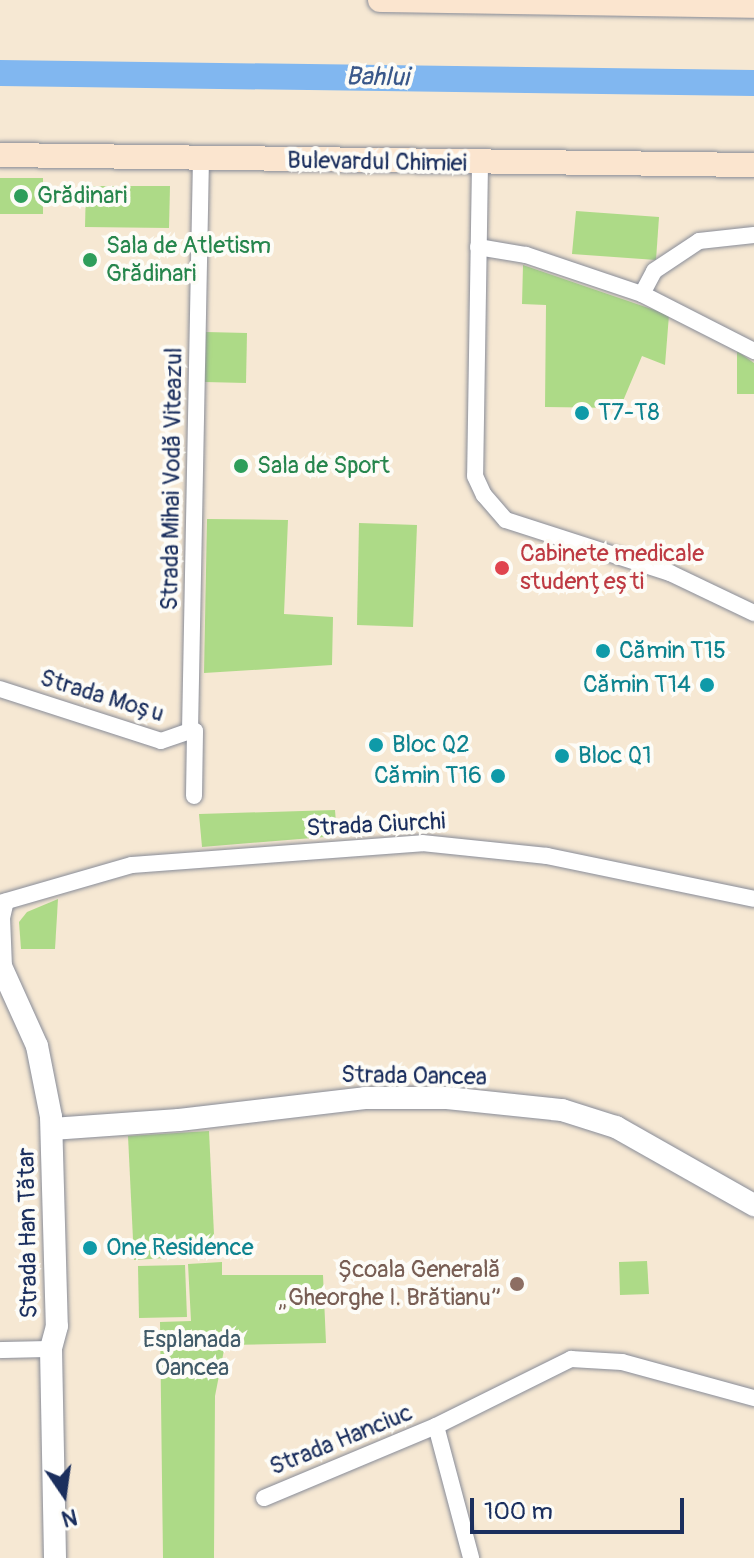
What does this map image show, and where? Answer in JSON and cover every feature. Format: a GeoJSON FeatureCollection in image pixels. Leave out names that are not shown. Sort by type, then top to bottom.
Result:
{"type":"FeatureCollection","features":[{"type":"Feature","properties":{"kind":"main road"},"geometry":{"type":"LineString","coordinates":[[380,0],[754,6]]}},
{"type":"Feature","properties":{"kind":"main road","name":"Bulevardul Chimiei"},"geometry":{"type":"LineString","coordinates":[[0,155],[480,164],[754,165]]}},
{"type":"Feature","properties":{"kind":"street","name":"Strada Mihai Vodă Viteazul"},"geometry":{"type":"LineString","coordinates":[[194,796],[195,731],[190,731],[201,158]]}},
{"type":"Feature","properties":{"kind":"street"},"geometry":{"type":"LineString","coordinates":[[480,164],[475,476],[493,509],[543,535],[670,573],[754,613]]}},
{"type":"Feature","properties":{"kind":"street"},"geometry":{"type":"LineString","coordinates":[[642,294],[654,271],[699,241],[754,235]]}},
{"type":"Feature","properties":{"kind":"street"},"geometry":{"type":"LineString","coordinates":[[478,247],[526,255],[642,294],[754,351]]}},
{"type":"Feature","properties":{"kind":"street","name":"Strada Moșu"},"geometry":{"type":"LineString","coordinates":[[0,689],[152,739],[169,741],[190,731]]}},
{"type":"Feature","properties":{"kind":"street","name":"Strada Ciurchi"},"geometry":{"type":"LineString","coordinates":[[3,902],[132,865],[422,843],[547,856],[754,899]]}},
{"type":"Feature","properties":{"kind":"street"},"geometry":{"type":"LineString","coordinates":[[2,966],[3,902]]}},
{"type":"Feature","properties":{"kind":"street","name":"Strada Han Tătar"},"geometry":{"type":"LineString","coordinates":[[2,966],[37,1046],[52,1129],[57,1326],[51,1349],[55,1558]]}},
{"type":"Feature","properties":{"kind":"street"},"geometry":{"type":"LineString","coordinates":[[0,1006],[23,1009]]}},
{"type":"Feature","properties":{"kind":"street","name":"Strada Oancea"},"geometry":{"type":"LineString","coordinates":[[52,1129],[179,1120],[365,1098],[486,1102],[562,1110],[616,1127],[754,1205]]}},
{"type":"Feature","properties":{"kind":"street"},"geometry":{"type":"LineString","coordinates":[[0,1350],[51,1349]]}},
{"type":"Feature","properties":{"kind":"street","name":"Strada Hanciuc"},"geometry":{"type":"LineString","coordinates":[[264,1498],[436,1426],[547,1368],[590,1357],[754,1398]]}},
{"type":"Feature","properties":{"kind":"street"},"geometry":{"type":"LineString","coordinates":[[436,1426],[471,1558]]}},
{"type":"Feature","properties":{"kind":"green space","name":"Grădinari"},"geometry":{"type":"Polygon","coordinates":[[[0,178],[43,178],[43,214],[0,214],[0,178]]]}},
{"type":"Feature","properties":{"kind":"green space"},"geometry":{"type":"Polygon","coordinates":[[[86,186],[170,186],[169,228],[85,227],[86,186]]]}},
{"type":"Feature","properties":{"kind":"green space"},"geometry":{"type":"Polygon","coordinates":[[[576,211],[659,217],[656,260],[572,254],[576,211]]]}},
{"type":"Feature","properties":{"kind":"green space"},"geometry":{"type":"Polygon","coordinates":[[[523,265],[669,315],[665,365],[642,356],[620,408],[545,407],[546,305],[522,304],[523,265]]]}},
{"type":"Feature","properties":{"kind":"green space"},"geometry":{"type":"Polygon","coordinates":[[[206,332],[247,333],[246,383],[205,382],[206,332]]]}},
{"type":"Feature","properties":{"kind":"green space"},"geometry":{"type":"Polygon","coordinates":[[[737,351],[754,363],[754,394],[737,394],[737,351]]]}},
{"type":"Feature","properties":{"kind":"green space"},"geometry":{"type":"Polygon","coordinates":[[[207,519],[288,520],[284,614],[333,617],[332,665],[204,673],[207,519]]]}},
{"type":"Feature","properties":{"kind":"green space"},"geometry":{"type":"Polygon","coordinates":[[[359,523],[417,525],[413,627],[357,625],[359,523]]]}},
{"type":"Feature","properties":{"kind":"green space"},"geometry":{"type":"Polygon","coordinates":[[[335,810],[337,836],[202,847],[199,814],[335,810]]]}},
{"type":"Feature","properties":{"kind":"green space"},"geometry":{"type":"Polygon","coordinates":[[[58,899],[55,949],[21,949],[19,922],[27,912],[58,899]]]}},
{"type":"Feature","properties":{"kind":"green space"},"geometry":{"type":"Polygon","coordinates":[[[209,1131],[215,1255],[134,1260],[128,1136],[209,1131]]]}},
{"type":"Feature","properties":{"kind":"green space"},"geometry":{"type":"Polygon","coordinates":[[[647,1261],[649,1294],[620,1295],[619,1262],[647,1261]]]}},
{"type":"Feature","properties":{"kind":"green space","name":"Esplanada Oancea"},"geometry":{"type":"Polygon","coordinates":[[[222,1262],[222,1275],[323,1275],[326,1343],[225,1345],[215,1396],[214,1558],[163,1558],[160,1322],[191,1321],[188,1264],[222,1262]]]}},
{"type":"Feature","properties":{"kind":"green space"},"geometry":{"type":"Polygon","coordinates":[[[185,1265],[187,1317],[139,1318],[138,1266],[185,1265]]]}},
{"type":"Feature","properties":{"kind":"waterway","name":"Bahlui"},"geometry":{"type":"LineString","coordinates":[[0,73],[754,83]]}},
{"type":"Feature","properties":{"kind":"place","name":"Grădinari"},"geometry":{"type":"Point","coordinates":[21,196]}},
{"type":"Feature","properties":{"kind":"place","name":"Sala de Atletism Grădinari"},"geometry":{"type":"Point","coordinates":[90,260]}},
{"type":"Feature","properties":{"kind":"place","name":"T7-T8"},"geometry":{"type":"Point","coordinates":[582,413]}},
{"type":"Feature","properties":{"kind":"place","name":"Sala de Sport"},"geometry":{"type":"Point","coordinates":[241,466]}},
{"type":"Feature","properties":{"kind":"place","name":"Cabinete medicale studențești"},"geometry":{"type":"Point","coordinates":[502,568]}},
{"type":"Feature","properties":{"kind":"place","name":"Cămin T15"},"geometry":{"type":"Point","coordinates":[603,651]}},
{"type":"Feature","properties":{"kind":"place","name":"Cămin T14"},"geometry":{"type":"Point","coordinates":[707,685]}},
{"type":"Feature","properties":{"kind":"place","name":"Bloc Q2"},"geometry":{"type":"Point","coordinates":[376,745]}},
{"type":"Feature","properties":{"kind":"place","name":"Bloc Q1"},"geometry":{"type":"Point","coordinates":[562,756]}},
{"type":"Feature","properties":{"kind":"place","name":"Cămin T16"},"geometry":{"type":"Point","coordinates":[498,776]}},
{"type":"Feature","properties":{"kind":"place","name":"One Residence"},"geometry":{"type":"Point","coordinates":[90,1248]}},
{"type":"Feature","properties":{"kind":"place","name":"Școala Generală „Gheorghe I. Brătianu”"},"geometry":{"type":"Point","coordinates":[517,1284]}}]}
